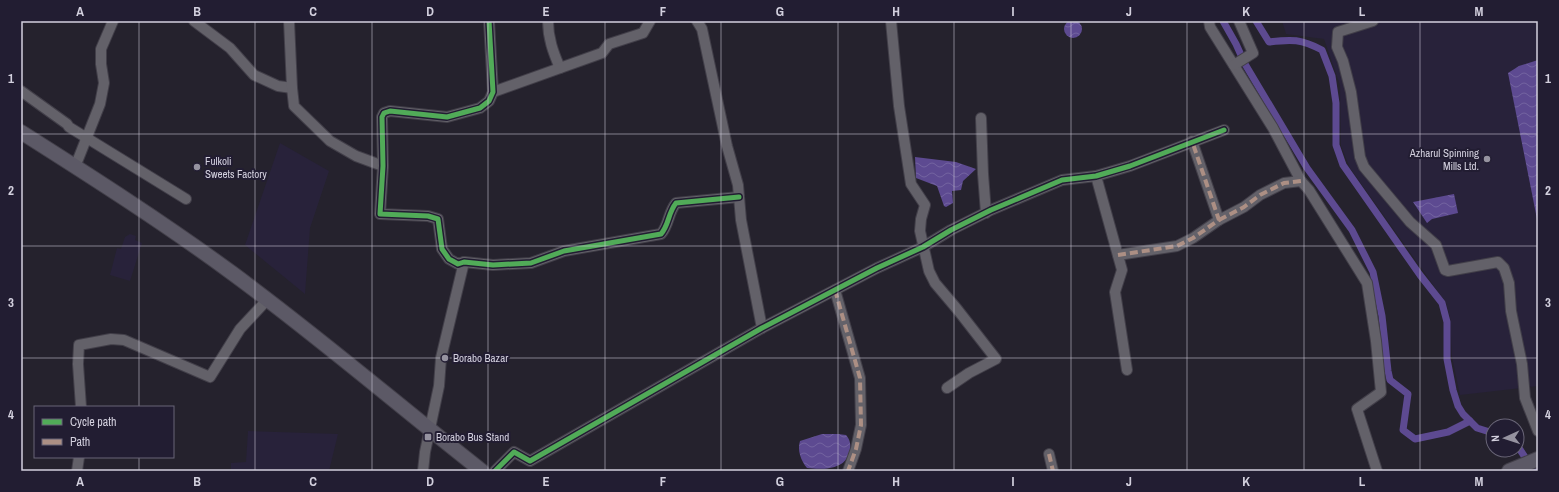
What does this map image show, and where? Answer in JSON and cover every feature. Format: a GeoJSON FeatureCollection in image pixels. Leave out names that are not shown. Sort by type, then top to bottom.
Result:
{"type":"FeatureCollection","features":[{"type":"Feature","properties":{"kind":"highway"},"geometry":{"type":"LineString","coordinates":[[21,132],[231,272],[374,383],[482,471]]}},
{"type":"Feature","properties":{"kind":"highway"},"geometry":{"type":"LineString","coordinates":[[1513,469],[1538,459]]}},
{"type":"Feature","properties":{"kind":"street"},"geometry":{"type":"LineString","coordinates":[[75,167],[100,104],[104,83],[101,64],[101,49],[113,21]]}},
{"type":"Feature","properties":{"kind":"street"},"geometry":{"type":"LineString","coordinates":[[194,21],[230,48],[254,75],[278,86],[292,88]]}},
{"type":"Feature","properties":{"kind":"street"},"geometry":{"type":"LineString","coordinates":[[289,21],[294,106],[330,141],[356,156],[384,166]]}},
{"type":"Feature","properties":{"kind":"street"},"geometry":{"type":"LineString","coordinates":[[489,21],[493,92],[489,101],[480,108],[447,117],[390,111],[384,113],[382,116],[384,166],[380,214],[428,216],[438,219],[442,249],[449,259],[458,264],[464,262],[493,265],[531,263],[564,252],[661,234],[666,228],[671,209],[676,203],[739,197]]}},
{"type":"Feature","properties":{"kind":"street"},"geometry":{"type":"LineString","coordinates":[[548,21],[548,34],[560,68]]}},
{"type":"Feature","properties":{"kind":"street"},"geometry":{"type":"LineString","coordinates":[[493,92],[602,53],[609,44],[643,32],[650,21]]}},
{"type":"Feature","properties":{"kind":"street"},"geometry":{"type":"LineString","coordinates":[[697,21],[702,29],[727,146],[738,185],[741,220],[762,328]]}},
{"type":"Feature","properties":{"kind":"street"},"geometry":{"type":"LineString","coordinates":[[891,21],[899,106],[911,184],[925,204],[921,218],[920,231],[929,270],[935,283],[996,359],[969,373],[947,388]]}},
{"type":"Feature","properties":{"kind":"street"},"geometry":{"type":"LineString","coordinates":[[1209,21],[1210,28],[1273,128],[1301,181],[1310,190],[1367,283],[1376,341],[1381,392],[1357,409],[1377,471]]}},
{"type":"Feature","properties":{"kind":"street"},"geometry":{"type":"LineString","coordinates":[[1234,65],[1253,53],[1239,21]]}},
{"type":"Feature","properties":{"kind":"street"},"geometry":{"type":"LineString","coordinates":[[1373,21],[1338,32],[1337,47],[1350,92],[1360,157],[1364,167],[1410,222],[1436,245],[1445,270],[1448,271],[1498,262],[1504,268],[1522,364],[1525,398],[1538,431]]}},
{"type":"Feature","properties":{"kind":"street"},"geometry":{"type":"LineString","coordinates":[[21,91],[67,124],[69,128],[186,199]]}},
{"type":"Feature","properties":{"kind":"street"},"geometry":{"type":"LineString","coordinates":[[981,118],[986,212]]}},
{"type":"Feature","properties":{"kind":"street"},"geometry":{"type":"LineString","coordinates":[[495,471],[514,452],[530,461],[762,328],[877,268],[923,247],[951,230],[986,212],[1062,180],[1096,176],[1130,166],[1224,130]]}},
{"type":"Feature","properties":{"kind":"street"},"geometry":{"type":"LineString","coordinates":[[1192,142],[1219,220]]}},
{"type":"Feature","properties":{"kind":"street"},"geometry":{"type":"LineString","coordinates":[[1096,176],[1122,270],[1115,292],[1127,370]]}},
{"type":"Feature","properties":{"kind":"street"},"geometry":{"type":"LineString","coordinates":[[1118,256],[1177,246],[1193,238],[1219,220],[1244,207],[1260,195],[1284,183],[1301,181]]}},
{"type":"Feature","properties":{"kind":"street"},"geometry":{"type":"LineString","coordinates":[[423,471],[425,452],[438,386],[441,358],[464,262]]}},
{"type":"Feature","properties":{"kind":"street"},"geometry":{"type":"LineString","coordinates":[[835,290],[860,378],[861,425],[856,449],[848,471]]}},
{"type":"Feature","properties":{"kind":"street"},"geometry":{"type":"LineString","coordinates":[[82,406],[78,364],[79,345],[111,339],[124,340],[210,377],[240,328],[267,300]]}},
{"type":"Feature","properties":{"kind":"street"},"geometry":{"type":"LineString","coordinates":[[1050,454],[1053,471]]}},
{"type":"Feature","properties":{"kind":"street"},"geometry":{"type":"LineString","coordinates":[[77,471],[79,458]]}},
{"type":"Feature","properties":{"kind":"shaded area"},"geometry":{"type":"Polygon","coordinates":[[[1282,21],[1538,21],[1538,386],[1460,395],[1452,357],[1450,317],[1446,303],[1350,168],[1341,146],[1340,85],[1324,39],[1286,34],[1282,21]]]}},
{"type":"Feature","properties":{"kind":"shaded area"},"geometry":{"type":"Polygon","coordinates":[[[280,143],[329,171],[310,228],[305,294],[245,245],[280,143]]]}},
{"type":"Feature","properties":{"kind":"shaded area"},"geometry":{"type":"Polygon","coordinates":[[[130,234],[136,236],[135,240],[142,243],[130,281],[110,275],[117,248],[121,249],[125,237],[130,234]]]}},
{"type":"Feature","properties":{"kind":"shaded area"},"geometry":{"type":"Polygon","coordinates":[[[248,431],[338,434],[329,471],[231,471],[231,463],[246,462],[248,431]]]}},
{"type":"Feature","properties":{"kind":"water"},"geometry":{"type":"Polygon","coordinates":[[[1073,20],[1079,23],[1082,29],[1079,35],[1073,38],[1067,35],[1064,29],[1067,23],[1073,20]]]}},
{"type":"Feature","properties":{"kind":"water"},"geometry":{"type":"Polygon","coordinates":[[[1538,60],[1538,224],[1508,73],[1519,66],[1538,60]]]}},
{"type":"Feature","properties":{"kind":"water"},"geometry":{"type":"Polygon","coordinates":[[[915,157],[956,162],[976,169],[963,181],[961,190],[952,191],[953,203],[946,207],[944,206],[937,186],[916,178],[915,157]]]}},
{"type":"Feature","properties":{"kind":"water"},"geometry":{"type":"Polygon","coordinates":[[[1454,194],[1458,213],[1432,219],[1427,223],[1413,202],[1454,194]]]}},
{"type":"Feature","properties":{"kind":"water"},"geometry":{"type":"Polygon","coordinates":[[[822,434],[846,435],[850,444],[848,457],[844,462],[833,467],[820,469],[807,468],[800,455],[800,441],[822,434]]]}},
{"type":"Feature","properties":{"kind":"waterway"},"geometry":{"type":"LineString","coordinates":[[1223,21],[1245,64],[1307,168],[1352,230],[1373,272],[1382,316],[1390,380],[1408,394],[1403,430],[1415,439],[1448,432],[1470,421]]}},
{"type":"Feature","properties":{"kind":"waterway"},"geometry":{"type":"LineString","coordinates":[[1256,21],[1269,42],[1284,40],[1296,41],[1322,50],[1332,76],[1336,103],[1336,145],[1343,165],[1420,275],[1442,303],[1447,322],[1447,359],[1453,390],[1458,406],[1463,414],[1477,428],[1485,430]]}},
{"type":"Feature","properties":{"kind":"waterway"},"geometry":{"type":"LineString","coordinates":[[1525,457],[1534,471]]}},
{"type":"Feature","properties":{"kind":"marked path"},"geometry":{"type":"LineString","coordinates":[[1118,255],[1177,246],[1193,238],[1219,220],[1192,141]]}},
{"type":"Feature","properties":{"kind":"marked path"},"geometry":{"type":"LineString","coordinates":[[1219,220],[1244,207],[1260,195],[1284,183],[1301,181]]}},
{"type":"Feature","properties":{"kind":"marked path"},"geometry":{"type":"LineString","coordinates":[[835,290],[860,378],[861,425],[856,449],[848,471]]}},
{"type":"Feature","properties":{"kind":"marked path"},"geometry":{"type":"LineString","coordinates":[[1049,454],[1053,471]]}},
{"type":"Feature","properties":{"kind":"cycle path"},"geometry":{"type":"LineString","coordinates":[[489,21],[493,92],[489,101],[480,108],[447,117],[390,111],[384,113],[382,117],[383,166],[380,214],[428,216],[438,219],[442,249],[449,259],[458,264],[464,262],[493,265],[531,263],[564,251],[661,234],[666,227],[671,211],[676,203],[739,197]]}},
{"type":"Feature","properties":{"kind":"cycle path"},"geometry":{"type":"LineString","coordinates":[[495,471],[514,452],[530,461],[762,328],[877,268],[923,247],[951,230],[991,210],[1062,180],[1096,176],[1130,166],[1224,130]]}},
{"type":"Feature","properties":{"kind":"place","name":"Azharul Spinning Mills Ltd."},"geometry":{"type":"Point","coordinates":[1487,159]}},
{"type":"Feature","properties":{"kind":"place","name":"Fulkoli Sweets Factory"},"geometry":{"type":"Point","coordinates":[197,167]}},
{"type":"Feature","properties":{"kind":"place","name":"Borabo Bazar"},"geometry":{"type":"Point","coordinates":[445,358]}},
{"type":"Feature","properties":{"kind":"place","name":"Borabo Bus Stand"},"geometry":{"type":"Point","coordinates":[428,437]}}]}
